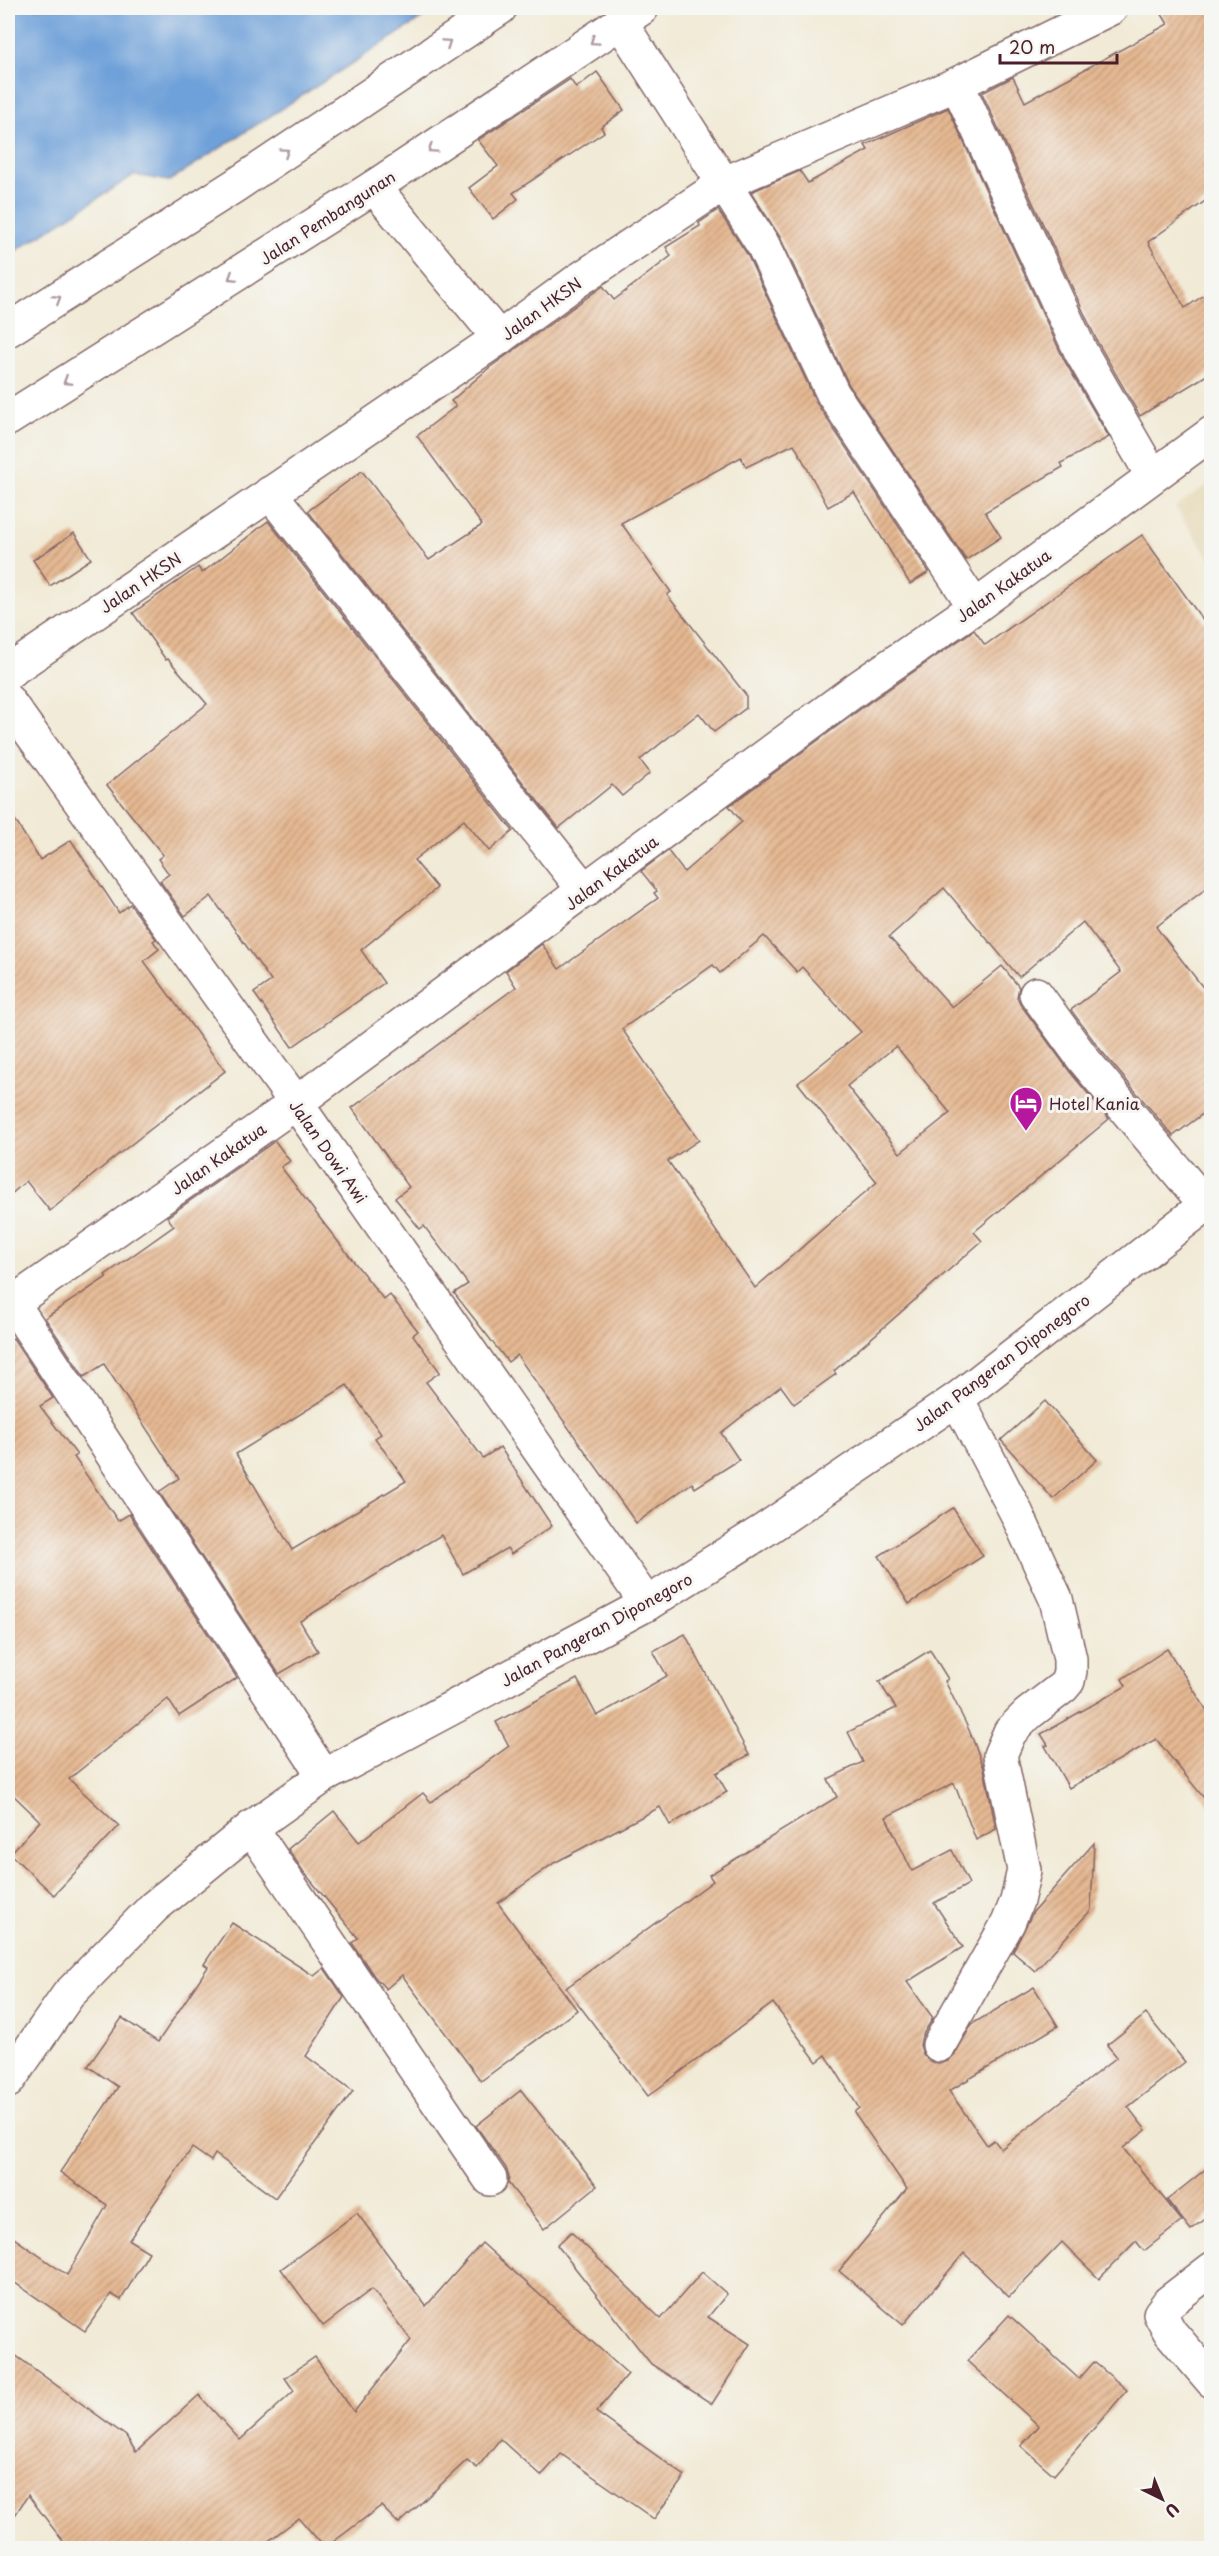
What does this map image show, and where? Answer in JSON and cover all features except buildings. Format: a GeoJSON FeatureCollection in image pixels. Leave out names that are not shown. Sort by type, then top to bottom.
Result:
{"type":"FeatureCollection","features":[{"type":"Feature","properties":{"kind":"main road"},"geometry":{"type":"LineString","coordinates":[[8,330],[236,185],[500,8]]}},
{"type":"Feature","properties":{"kind":"main road","name":"Jalan HKSN"},"geometry":{"type":"LineString","coordinates":[[8,672],[499,338],[578,281],[725,183],[957,84],[1111,8]]}},
{"type":"Feature","properties":{"kind":"main road"},"geometry":{"type":"LineString","coordinates":[[631,15],[725,183],[763,245],[833,394],[975,606]]}},
{"type":"Feature","properties":{"kind":"main road","name":"Jalan Pembangunan"},"geometry":{"type":"LineString","coordinates":[[8,419],[374,187],[631,15]]}},
{"type":"Feature","properties":{"kind":"main road"},"geometry":{"type":"LineString","coordinates":[[957,84],[1081,351],[1152,475]]}},
{"type":"Feature","properties":{"kind":"main road"},"geometry":{"type":"LineString","coordinates":[[374,187],[499,338]]}},
{"type":"Feature","properties":{"kind":"main road","name":"Jalan Kakatua"},"geometry":{"type":"LineString","coordinates":[[9,1302],[296,1103],[859,687],[975,606],[1212,433]]}},
{"type":"Feature","properties":{"kind":"main road"},"geometry":{"type":"LineString","coordinates":[[270,493],[585,891]]}},
{"type":"Feature","properties":{"kind":"main road","name":"Jalan Dowi Awi"},"geometry":{"type":"LineString","coordinates":[[8,701],[296,1103],[647,1604]]}},
{"type":"Feature","properties":{"kind":"main road"},"geometry":{"type":"LineString","coordinates":[[1036,994],[1084,1060],[1208,1202]]}},
{"type":"Feature","properties":{"kind":"main road","name":"Jalan Pangeran Diponegoro"},"geometry":{"type":"LineString","coordinates":[[8,2081],[68,1995],[154,1907],[251,1828],[324,1776],[647,1604],[766,1529],[957,1399],[1208,1202]]}},
{"type":"Feature","properties":{"kind":"main road"},"geometry":{"type":"LineString","coordinates":[[9,1302],[324,1776]]}},
{"type":"Feature","properties":{"kind":"main road"},"geometry":{"type":"LineString","coordinates":[[939,2045],[1008,1923],[1017,1901],[1024,1870],[1000,1755],[1010,1732],[1028,1714],[1068,1682],[1071,1671],[1056,1599],[1016,1512],[957,1399]]}},
{"type":"Feature","properties":{"kind":"main road"},"geometry":{"type":"LineString","coordinates":[[251,1828],[490,2180]]}},
{"type":"Feature","properties":{"kind":"main road"},"geometry":{"type":"LineString","coordinates":[[1212,2269],[1169,2302],[1160,2314],[1170,2332],[1212,2381]]}},
{"type":"Feature","properties":{"kind":"shaded area"},"geometry":{"type":"Polygon","coordinates":[[[1211,482],[1212,560],[1175,507],[1211,482]]]}},
{"type":"Feature","properties":{"kind":"water"},"geometry":{"type":"Polygon","coordinates":[[[8,8],[438,8],[169,181],[134,175],[8,256],[8,8]]]}},
{"type":"Feature","properties":{"kind":"place","name":"Hotel Kania"},"geometry":{"type":"Point","coordinates":[1026,1132]}}]}
